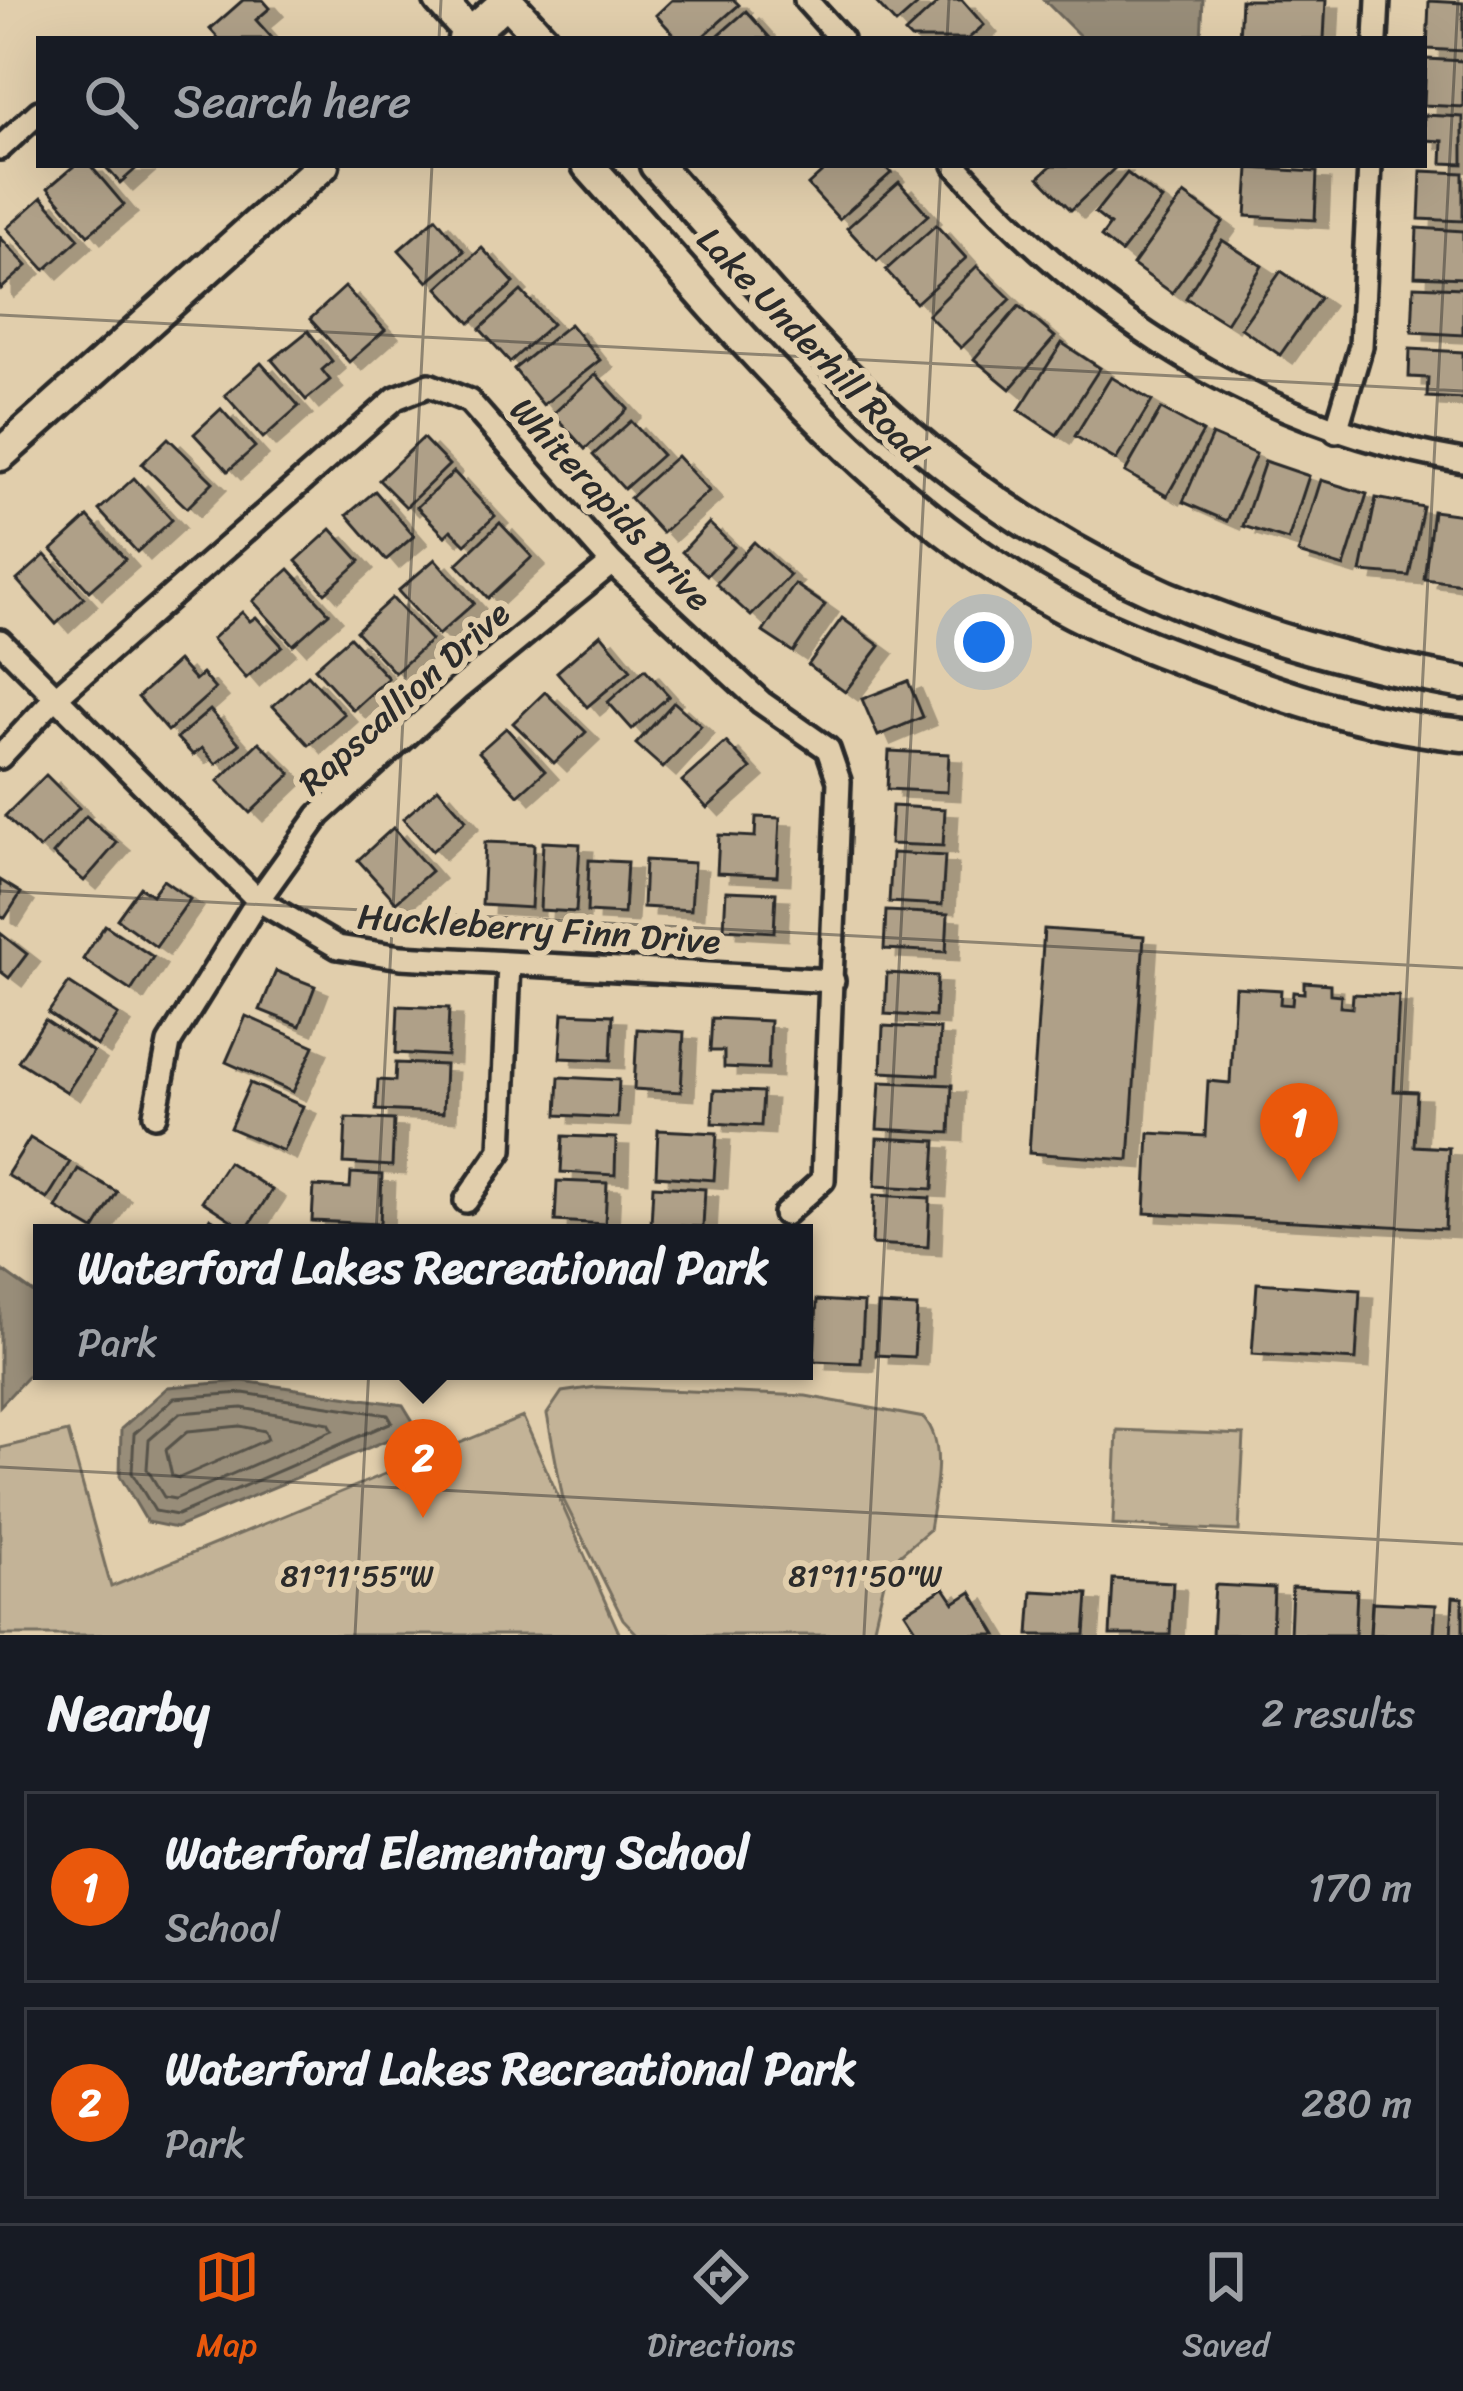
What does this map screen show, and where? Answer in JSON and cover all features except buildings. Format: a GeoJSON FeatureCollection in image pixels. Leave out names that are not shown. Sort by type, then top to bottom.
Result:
{"type":"FeatureCollection","features":[{"type":"Feature","properties":{"kind":"street"},"geometry":{"type":"LineString","coordinates":[[440,0],[469,36]]}},
{"type":"Feature","properties":{"kind":"street"},"geometry":{"type":"LineString","coordinates":[[471,36],[507,0],[539,36]]}},
{"type":"Feature","properties":{"kind":"street"},"geometry":{"type":"LineString","coordinates":[[806,0],[838,36]]}},
{"type":"Feature","properties":{"kind":"street"},"geometry":{"type":"LineString","coordinates":[[1376,36],[1378,0]]}},
{"type":"Feature","properties":{"kind":"street"},"geometry":{"type":"LineString","coordinates":[[0,148],[36,115]]}},
{"type":"Feature","properties":{"kind":"street"},"geometry":{"type":"LineString","coordinates":[[0,455],[320,168]]}},
{"type":"Feature","properties":{"kind":"street","name":"Lake Underhill Road"},"geometry":{"type":"LineString","coordinates":[[591,168],[777,376],[904,495],[990,559],[1072,612],[1187,662],[1329,713],[1463,735]]}},
{"type":"Feature","properties":{"kind":"street","name":"Lake Underhill Road"},"geometry":{"type":"LineString","coordinates":[[659,168],[845,375],[919,444],[991,499],[1097,568],[1192,610],[1359,664],[1463,682]]}},
{"type":"Feature","properties":{"kind":"street"},"geometry":{"type":"LineString","coordinates":[[958,168],[1040,255],[1133,329],[1246,394],[1336,431],[1463,461]]}},
{"type":"Feature","properties":{"kind":"street"},"geometry":{"type":"LineString","coordinates":[[1336,431],[1361,346],[1370,168]]}},
{"type":"Feature","properties":{"kind":"street","name":"Whiterapids Drive"},"geometry":{"type":"LineString","coordinates":[[0,757],[53,699],[396,398],[429,386],[469,401],[612,563],[761,702],[828,749],[839,781],[823,1180],[785,1214]]}},
{"type":"Feature","properties":{"kind":"street","name":"Rapscallion Drive"},"geometry":{"type":"LineString","coordinates":[[155,1115],[169,1043],[258,900],[319,815],[457,690],[612,563]]}},
{"type":"Feature","properties":{"kind":"street","name":"Huckleberry Finn Drive"},"geometry":{"type":"LineString","coordinates":[[0,641],[258,900],[338,947],[509,964],[833,981]]}},
{"type":"Feature","properties":{"kind":"street"},"geometry":{"type":"LineString","coordinates":[[466,1201],[501,1150],[509,964]]}},
{"type":"Feature","properties":{"kind":"shaded area"},"geometry":{"type":"Polygon","coordinates":[[[596,1387],[806,1396],[924,1418],[937,1456],[929,1530],[888,1565],[872,1635],[638,1635],[623,1619],[563,1499],[547,1414],[562,1392],[596,1387]]]}},
{"type":"Feature","properties":{"kind":"shaded area"},"geometry":{"type":"Polygon","coordinates":[[[523,1417],[620,1635],[0,1635],[0,1448],[68,1432],[111,1587],[523,1417]]]}},
{"type":"Feature","properties":{"kind":"shaded area"},"geometry":{"type":"Polygon","coordinates":[[[1117,1430],[1244,1435],[1239,1531],[1113,1525],[1117,1430]]]}},
{"type":"Feature","properties":{"kind":"water"},"geometry":{"type":"Polygon","coordinates":[[[1044,0],[1203,0],[1201,36],[1080,36],[1044,0]]]}},
{"type":"Feature","properties":{"kind":"water"},"geometry":{"type":"Polygon","coordinates":[[[0,1269],[33,1293],[33,1371],[0,1406],[0,1269]]]}},
{"type":"Feature","properties":{"kind":"water"},"geometry":{"type":"Polygon","coordinates":[[[243,1381],[403,1405],[414,1423],[397,1436],[176,1528],[147,1522],[120,1476],[121,1429],[168,1387],[243,1381]]]}},
{"type":"Feature","properties":{"kind":"place","name":"Waterford Elementary School"},"geometry":{"type":"Point","coordinates":[1299,1182]}},
{"type":"Feature","properties":{"kind":"place","name":"Waterford Lakes Recreational Park"},"geometry":{"type":"Point","coordinates":[423,1518]}}]}
